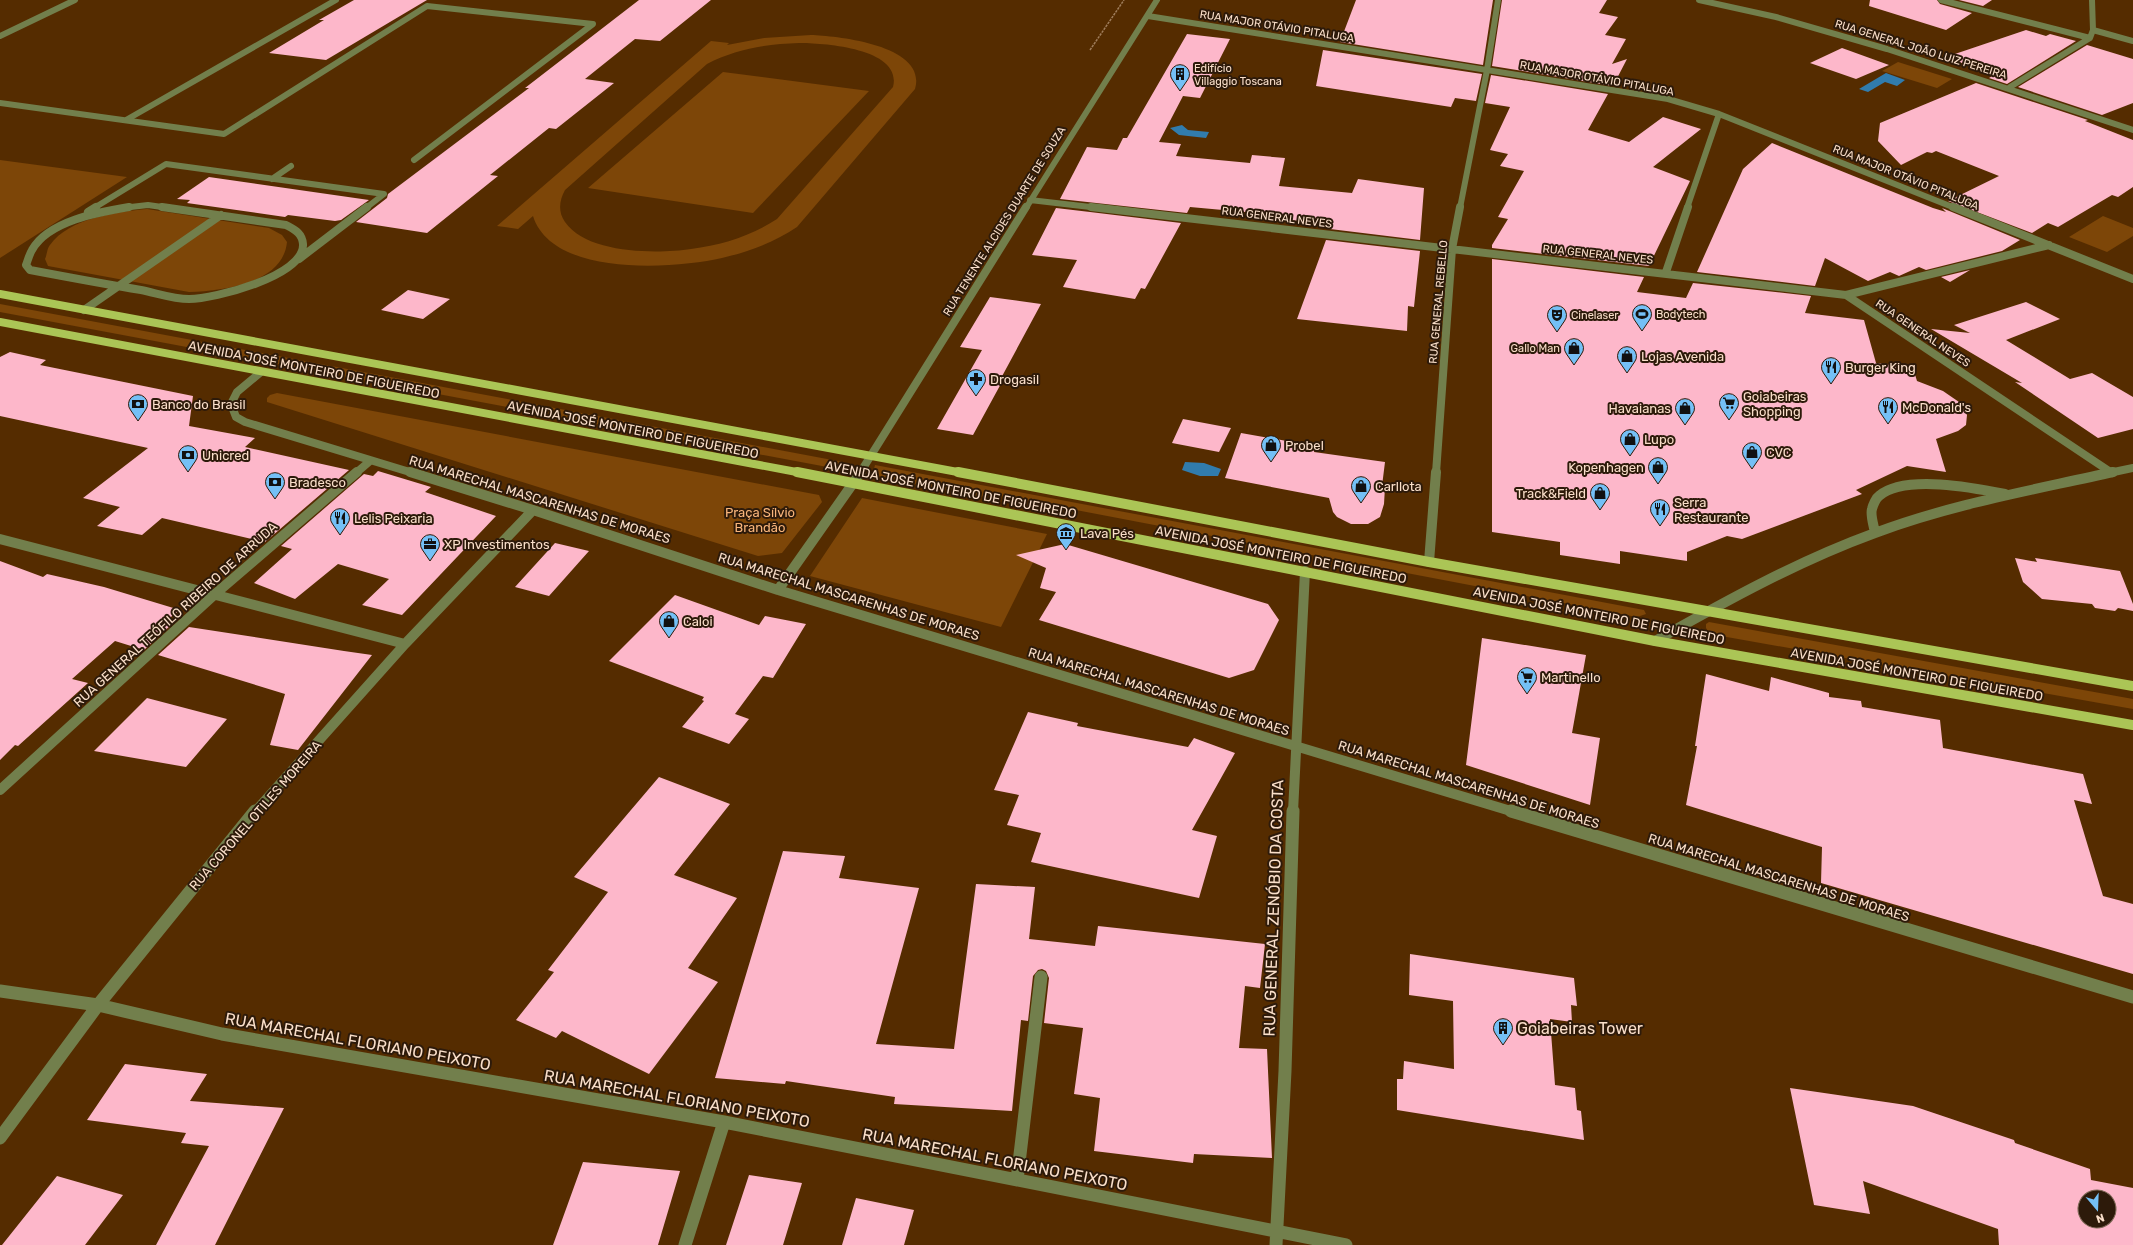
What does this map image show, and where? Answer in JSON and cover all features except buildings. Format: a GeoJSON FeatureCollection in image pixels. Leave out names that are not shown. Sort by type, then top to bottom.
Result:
{"type":"FeatureCollection","features":[{"type":"Feature","properties":{"kind":"main road","name":"AVENIDA JOSÉ MONTEIRO DE FIGUEIREDO"},"geometry":{"type":"LineString","coordinates":[[0,294],[872,456],[1429,562],[2133,686]]}},
{"type":"Feature","properties":{"kind":"main road","name":"AVENIDA JOSÉ MONTEIRO DE FIGUEIREDO"},"geometry":{"type":"LineString","coordinates":[[0,322],[854,483],[1655,641],[2133,725]]}},
{"type":"Feature","properties":{"kind":"street"},"geometry":{"type":"LineString","coordinates":[[0,36],[76,0]]}},
{"type":"Feature","properties":{"kind":"street"},"geometry":{"type":"LineString","coordinates":[[126,120],[336,0]]}},
{"type":"Feature","properties":{"kind":"street","name":"RUA TENENTE ALCIDES DUARTE DE SOUZA"},"geometry":{"type":"LineString","coordinates":[[778,590],[838,502],[854,483],[872,456],[884,433],[1157,0]]}},
{"type":"Feature","properties":{"kind":"street","name":"RUA GENERAL REBELLO"},"geometry":{"type":"LineString","coordinates":[[1429,562],[1452,249],[1488,70],[1498,0]]}},
{"type":"Feature","properties":{"kind":"street","name":"RUA GENERAL JOÃO LUIZ PEREIRA"},"geometry":{"type":"LineString","coordinates":[[1699,0],[1730,5],[1776,16],[2010,87],[2133,130]]}},
{"type":"Feature","properties":{"kind":"street"},"geometry":{"type":"LineString","coordinates":[[1941,0],[2090,38]]}},
{"type":"Feature","properties":{"kind":"street"},"geometry":{"type":"LineString","coordinates":[[2010,87],[2090,38],[2093,30],[2092,0]]}},
{"type":"Feature","properties":{"kind":"street"},"geometry":{"type":"LineString","coordinates":[[0,103],[224,134],[427,6],[594,24],[414,160]]}},
{"type":"Feature","properties":{"kind":"street","name":"RUA MAJOR OTÁVIO PITALUGA"},"geometry":{"type":"LineString","coordinates":[[1148,16],[1488,70],[1581,83],[1668,98],[1719,114],[2133,279]]}},
{"type":"Feature","properties":{"kind":"street"},"geometry":{"type":"LineString","coordinates":[[2093,30],[2133,41]]}},
{"type":"Feature","properties":{"kind":"street"},"geometry":{"type":"LineString","coordinates":[[1666,272],[1719,114]]}},
{"type":"Feature","properties":{"kind":"street"},"geometry":{"type":"LineString","coordinates":[[76,220],[166,164],[384,194],[299,260],[274,276],[254,286],[228,293],[189,299],[30,270],[26,265],[28,255],[36,242],[50,232],[76,220],[104,211],[148,205],[286,225],[296,230],[302,238],[303,249],[299,260]]}},
{"type":"Feature","properties":{"kind":"street"},"geometry":{"type":"LineString","coordinates":[[272,179],[292,166]]}},
{"type":"Feature","properties":{"kind":"street","name":"RUA GENERAL NEVES"},"geometry":{"type":"LineString","coordinates":[[1030,200],[1452,249],[1666,272],[1846,295],[2112,472]]}},
{"type":"Feature","properties":{"kind":"street"},"geometry":{"type":"LineString","coordinates":[[84,310],[221,215]]}},
{"type":"Feature","properties":{"kind":"street"},"geometry":{"type":"LineString","coordinates":[[1846,295],[2049,245]]}},
{"type":"Feature","properties":{"kind":"street","name":"RUA MARECHAL MASCARENHAS DE MORAES"},"geometry":{"type":"LineString","coordinates":[[261,372],[244,385],[233,398],[231,404],[236,417],[245,422],[533,510],[778,590],[1295,747],[2133,997]]}},
{"type":"Feature","properties":{"kind":"street","name":"RUA GENERAL TEÓFILO RIBEIRO DE ARRUDA"},"geometry":{"type":"LineString","coordinates":[[0,790],[214,595],[370,461]]}},
{"type":"Feature","properties":{"kind":"street"},"geometry":{"type":"LineString","coordinates":[[1655,641],[1708,611],[1796,566],[1875,533],[1966,505],[2133,468]]}},
{"type":"Feature","properties":{"kind":"street"},"geometry":{"type":"LineString","coordinates":[[1875,533],[1870,516],[1875,499],[1885,492],[1900,486],[1931,483],[1969,487],[2008,495]]}},
{"type":"Feature","properties":{"kind":"street","name":"RUA CORONEL OTILES MOREIRA"},"geometry":{"type":"LineString","coordinates":[[0,1138],[98,1005],[237,832],[405,644],[533,510]]}},
{"type":"Feature","properties":{"kind":"street"},"geometry":{"type":"LineString","coordinates":[[0,539],[405,644]]}},
{"type":"Feature","properties":{"kind":"street","name":"RUA GENERAL ZENÓBIO DA COSTA"},"geometry":{"type":"LineString","coordinates":[[1276,1238],[1285,1063],[1295,747],[1305,571]]}},
{"type":"Feature","properties":{"kind":"street"},"geometry":{"type":"LineString","coordinates":[[1017,1180],[1042,976]]}},
{"type":"Feature","properties":{"kind":"street","name":"RUA MARECHAL FLORIANO PEIXOTO"},"geometry":{"type":"LineString","coordinates":[[0,991],[98,1005],[222,1034],[724,1122],[1017,1180],[1276,1238],[1346,1245]]}},
{"type":"Feature","properties":{"kind":"street"},"geometry":{"type":"LineString","coordinates":[[685,1245],[724,1122]]}},
{"type":"Feature","properties":{"kind":"path"},"geometry":{"type":"LineString","coordinates":[[1090,50],[1124,0]]}},
{"type":"Feature","properties":{"kind":"green space"},"geometry":{"type":"Polygon","coordinates":[[[811,35],[859,41],[878,46],[895,53],[908,62],[915,74],[915,89],[797,227],[770,242],[732,256],[701,262],[646,266],[616,264],[588,259],[564,250],[545,236],[533,216],[518,229],[497,226],[711,41],[729,43],[727,45],[764,38],[811,35]],[[810,43],[752,48],[707,64],[565,190],[561,198],[560,210],[565,222],[575,233],[606,246],[642,251],[677,251],[714,245],[736,239],[747,235],[777,219],[893,87],[893,74],[886,64],[874,56],[859,50],[810,43]]]}},
{"type":"Feature","properties":{"kind":"green space"},"geometry":{"type":"Polygon","coordinates":[[[1898,62],[1952,79],[1937,88],[1882,71],[1898,62]]]}},
{"type":"Feature","properties":{"kind":"green space"},"geometry":{"type":"Polygon","coordinates":[[[723,72],[869,91],[753,213],[588,188],[723,72]]]}},
{"type":"Feature","properties":{"kind":"green space"},"geometry":{"type":"Polygon","coordinates":[[[0,160],[127,177],[0,258],[0,160]]]}},
{"type":"Feature","properties":{"kind":"green space"},"geometry":{"type":"Polygon","coordinates":[[[147,209],[269,228],[282,235],[287,242],[283,256],[275,267],[263,276],[249,282],[218,290],[189,292],[48,266],[45,259],[49,246],[58,236],[69,228],[94,218],[122,212],[147,209]]]}},
{"type":"Feature","properties":{"kind":"green space"},"geometry":{"type":"Polygon","coordinates":[[[2103,216],[2133,228],[2133,236],[2107,252],[2069,237],[2103,216]]]}},
{"type":"Feature","properties":{"kind":"green space"},"geometry":{"type":"Polygon","coordinates":[[[0,304],[843,462],[838,469],[0,312],[0,304]]]}},
{"type":"Feature","properties":{"kind":"green space","name":"Praça Sílvio Brandão"},"geometry":{"type":"Polygon","coordinates":[[[277,393],[819,495],[822,502],[782,553],[758,556],[267,402],[267,398],[270,395],[277,393]]]}},
{"type":"Feature","properties":{"kind":"green space"},"geometry":{"type":"Polygon","coordinates":[[[875,465],[1644,610],[1646,614],[1637,617],[1055,506],[989,494],[981,497],[877,476],[873,473],[875,465]]]}},
{"type":"Feature","properties":{"kind":"green space","name":"Praça Sílvio Brandão"},"geometry":{"type":"Polygon","coordinates":[[[862,498],[1047,534],[1001,627],[810,576],[862,498]]]}},
{"type":"Feature","properties":{"kind":"green space"},"geometry":{"type":"Polygon","coordinates":[[[1709,622],[2133,699],[2133,709],[1710,634],[1706,628],[1706,624],[1709,622]]]}},
{"type":"Feature","properties":{"kind":"water"},"geometry":{"type":"Polygon","coordinates":[[[1886,73],[1905,80],[1897,86],[1885,82],[1868,92],[1859,89],[1886,73]]]}},
{"type":"Feature","properties":{"kind":"water"},"geometry":{"type":"Polygon","coordinates":[[[1182,125],[1188,130],[1209,132],[1206,138],[1179,135],[1170,128],[1182,125]]]}},
{"type":"Feature","properties":{"kind":"water"},"geometry":{"type":"Polygon","coordinates":[[[1185,462],[1204,463],[1221,469],[1218,476],[1200,476],[1182,470],[1185,462]]]}},
{"type":"Feature","properties":{"kind":"place","name":"Edifício Villaggio Toscana"},"geometry":{"type":"Point","coordinates":[1180,91]}},
{"type":"Feature","properties":{"kind":"place","name":"Bodytech"},"geometry":{"type":"Point","coordinates":[1642,331]}},
{"type":"Feature","properties":{"kind":"place","name":"Cinelaser"},"geometry":{"type":"Point","coordinates":[1557,332]}},
{"type":"Feature","properties":{"kind":"place","name":"Gallo Man"},"geometry":{"type":"Point","coordinates":[1574,365]}},
{"type":"Feature","properties":{"kind":"place","name":"Lojas Avenida"},"geometry":{"type":"Point","coordinates":[1627,373]}},
{"type":"Feature","properties":{"kind":"place","name":"Burger King"},"geometry":{"type":"Point","coordinates":[1831,384]}},
{"type":"Feature","properties":{"kind":"place","name":"Drogasil"},"geometry":{"type":"Point","coordinates":[976,396]}},
{"type":"Feature","properties":{"kind":"place","name":"Goiabeiras Shopping"},"geometry":{"type":"Point","coordinates":[1729,420]}},
{"type":"Feature","properties":{"kind":"place","name":"Banco do Brasil"},"geometry":{"type":"Point","coordinates":[138,421]}},
{"type":"Feature","properties":{"kind":"place","name":"McDonald's"},"geometry":{"type":"Point","coordinates":[1888,424]}},
{"type":"Feature","properties":{"kind":"place","name":"Havaianas"},"geometry":{"type":"Point","coordinates":[1685,425]}},
{"type":"Feature","properties":{"kind":"place","name":"Lupo"},"geometry":{"type":"Point","coordinates":[1630,456]}},
{"type":"Feature","properties":{"kind":"place","name":"Probel"},"geometry":{"type":"Point","coordinates":[1271,462]}},
{"type":"Feature","properties":{"kind":"place","name":"CVC"},"geometry":{"type":"Point","coordinates":[1752,469]}},
{"type":"Feature","properties":{"kind":"place","name":"Unicred"},"geometry":{"type":"Point","coordinates":[188,472]}},
{"type":"Feature","properties":{"kind":"place","name":"Kopenhagen"},"geometry":{"type":"Point","coordinates":[1658,484]}},
{"type":"Feature","properties":{"kind":"place","name":"Bradesco"},"geometry":{"type":"Point","coordinates":[275,499]}},
{"type":"Feature","properties":{"kind":"place","name":"Carllota"},"geometry":{"type":"Point","coordinates":[1361,503]}},
{"type":"Feature","properties":{"kind":"place","name":"Track&Field"},"geometry":{"type":"Point","coordinates":[1600,510]}},
{"type":"Feature","properties":{"kind":"place","name":"Serra Restaurante"},"geometry":{"type":"Point","coordinates":[1660,526]}},
{"type":"Feature","properties":{"kind":"place","name":"Lelis Peixaria"},"geometry":{"type":"Point","coordinates":[340,535]}},
{"type":"Feature","properties":{"kind":"place","name":"Lava Pés"},"geometry":{"type":"Point","coordinates":[1066,550]}},
{"type":"Feature","properties":{"kind":"place","name":"XP Investimentos"},"geometry":{"type":"Point","coordinates":[430,561]}},
{"type":"Feature","properties":{"kind":"place","name":"Caloi"},"geometry":{"type":"Point","coordinates":[669,638]}},
{"type":"Feature","properties":{"kind":"place","name":"Martinello"},"geometry":{"type":"Point","coordinates":[1527,694]}},
{"type":"Feature","properties":{"kind":"place","name":"Goiabeiras Tower"},"geometry":{"type":"Point","coordinates":[1503,1045]}}]}
